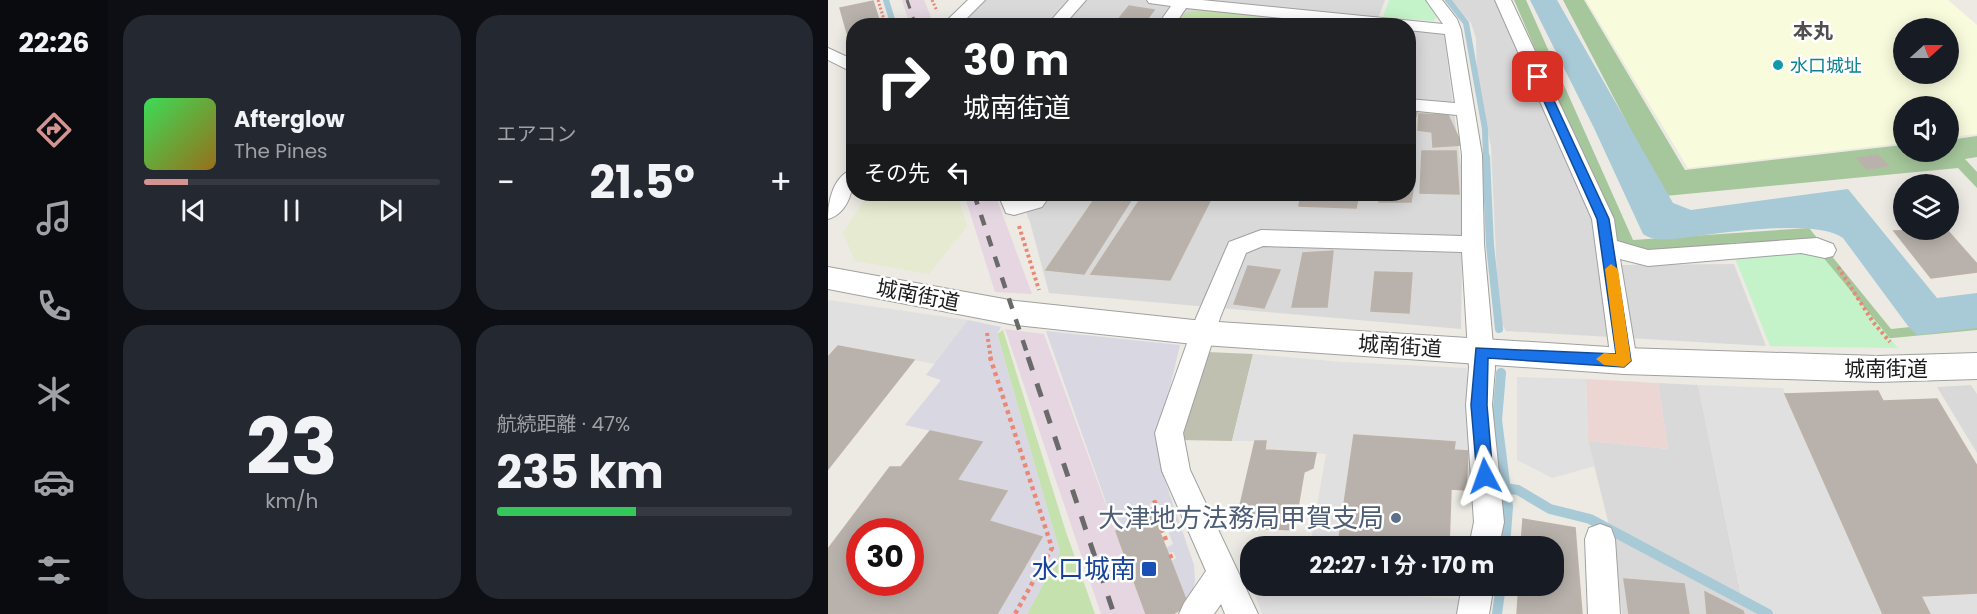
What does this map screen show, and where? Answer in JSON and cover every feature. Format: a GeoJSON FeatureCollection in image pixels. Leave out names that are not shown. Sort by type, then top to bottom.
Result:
{"type":"FeatureCollection","features":[{"type":"Feature","properties":{"kind":"street"},"geometry":{"type":"LineString","coordinates":[[958,18],[977,0]]}},
{"type":"Feature","properties":{"kind":"street"},"geometry":{"type":"LineString","coordinates":[[1061,18],[1078,0]]}},
{"type":"Feature","properties":{"kind":"street"},"geometry":{"type":"LineString","coordinates":[[1155,0],[1341,18]]}},
{"type":"Feature","properties":{"kind":"street"},"geometry":{"type":"LineString","coordinates":[[1434,0],[1449,19],[1453,30],[1472,155],[1473,244],[1481,352],[1479,405],[1489,522],[1487,536]]}},
{"type":"Feature","properties":{"kind":"street"},"geometry":{"type":"LineString","coordinates":[[1503,0],[1603,219],[1624,361]]}},
{"type":"Feature","properties":{"kind":"street"},"geometry":{"type":"LineString","coordinates":[[1171,18],[1183,1]]}},
{"type":"Feature","properties":{"kind":"street"},"geometry":{"type":"LineString","coordinates":[[1416,26],[1453,30]]}},
{"type":"Feature","properties":{"kind":"street"},"geometry":{"type":"LineString","coordinates":[[828,53],[846,63]]}},
{"type":"Feature","properties":{"kind":"street"},"geometry":{"type":"LineString","coordinates":[[1416,105],[1465,110]]}},
{"type":"Feature","properties":{"kind":"street"},"geometry":{"type":"LineString","coordinates":[[828,212],[846,187]]}},
{"type":"Feature","properties":{"kind":"street"},"geometry":{"type":"LineString","coordinates":[[1011,201],[1036,201]]}},
{"type":"Feature","properties":{"kind":"street"},"geometry":{"type":"LineString","coordinates":[[1242,614],[1176,471],[1169,433],[1203,333],[1237,248],[1261,238],[1473,244]]}},
{"type":"Feature","properties":{"kind":"street"},"geometry":{"type":"LineString","coordinates":[[1608,247],[1648,258],[1801,245],[1817,246],[1825,250]]}},
{"type":"Feature","properties":{"kind":"street","name":"城南街道"},"geometry":{"type":"LineString","coordinates":[[828,278],[1015,313],[1203,333],[1624,361],[1877,369],[1977,366]]}},
{"type":"Feature","properties":{"kind":"street"},"geometry":{"type":"LineString","coordinates":[[1600,539],[1605,614]]}},
{"type":"Feature","properties":{"kind":"street"},"geometry":{"type":"LineString","coordinates":[[1195,614],[1224,573]]}},
{"type":"Feature","properties":{"kind":"street"},"geometry":{"type":"LineString","coordinates":[[1473,614],[1476,596]]}},
{"type":"Feature","properties":{"kind":"path"},"geometry":{"type":"LineString","coordinates":[[878,0],[884,18]]}},
{"type":"Feature","properties":{"kind":"path"},"geometry":{"type":"LineString","coordinates":[[1011,201],[1042,301]]}},
{"type":"Feature","properties":{"kind":"path"},"geometry":{"type":"LineString","coordinates":[[1825,250],[1873,322],[1893,346]]}},
{"type":"Feature","properties":{"kind":"path"},"geometry":{"type":"LineString","coordinates":[[985,324],[992,362],[1052,548],[1015,614]]}},
{"type":"Feature","properties":{"kind":"path"},"geometry":{"type":"LineString","coordinates":[[1166,539],[1152,509],[1152,504],[1155,502],[1167,528]]}},
{"type":"Feature","properties":{"kind":"shaded area"},"geometry":{"type":"Polygon","coordinates":[[[902,0],[924,0],[931,18],[908,18],[902,0]]]}},
{"type":"Feature","properties":{"kind":"shaded area"},"geometry":{"type":"Polygon","coordinates":[[[986,0],[1385,0],[1378,18],[966,18],[986,0]]]}},
{"type":"Feature","properties":{"kind":"shaded area"},"geometry":{"type":"Polygon","coordinates":[[[1451,0],[1500,0],[1621,265],[1734,264],[1766,346],[1506,331],[1499,319],[1491,147],[1477,77],[1476,38],[1471,23],[1451,0]]]}},
{"type":"Feature","properties":{"kind":"shaded area"},"geometry":{"type":"Polygon","coordinates":[[[1586,0],[1948,0],[1977,25],[1977,134],[1959,136],[1959,96],[1893,96],[1893,144],[1688,168],[1586,0]]]}},
{"type":"Feature","properties":{"kind":"shaded area"},"geometry":{"type":"Polygon","coordinates":[[[1416,30],[1444,34],[1463,182],[1461,329],[1049,293],[1030,222],[1022,201],[1416,201],[1416,30]]]}},
{"type":"Feature","properties":{"kind":"shaded area"},"geometry":{"type":"Polygon","coordinates":[[[864,201],[959,201],[967,226],[929,274],[855,261],[843,233],[864,201]]]}},
{"type":"Feature","properties":{"kind":"shaded area"},"geometry":{"type":"Polygon","coordinates":[[[966,201],[998,201],[1032,294],[995,292],[966,201]]]}},
{"type":"Feature","properties":{"kind":"shaded area"},"geometry":{"type":"Polygon","coordinates":[[[828,300],[968,320],[935,364],[838,346],[828,357],[828,300]]]}},
{"type":"Feature","properties":{"kind":"shaded area"},"geometry":{"type":"Polygon","coordinates":[[[968,320],[1001,327],[997,334],[1060,553],[1027,614],[997,614],[1042,537],[989,521],[1006,492],[957,480],[981,442],[905,425],[941,380],[926,375],[968,320]]]}},
{"type":"Feature","properties":{"kind":"shaded area"},"geometry":{"type":"Polygon","coordinates":[[[1005,329],[1044,334],[1115,530],[1152,512],[1188,605],[1173,614],[1101,614],[1005,329]]]}},
{"type":"Feature","properties":{"kind":"shaded area"},"geometry":{"type":"Polygon","coordinates":[[[1046,331],[1180,345],[1157,441],[1163,475],[1194,565],[1195,582],[1188,605],[1171,561],[1176,558],[1173,552],[1168,553],[1166,548],[1173,544],[1157,501],[1149,504],[1152,512],[1116,531],[1046,331]]]}},
{"type":"Feature","properties":{"kind":"shaded area"},"geometry":{"type":"Polygon","coordinates":[[[1207,352],[1253,354],[1232,441],[1180,440],[1207,352]]]}},
{"type":"Feature","properties":{"kind":"shaded area"},"geometry":{"type":"Polygon","coordinates":[[[1253,354],[1342,362],[1467,368],[1468,451],[1454,450],[1454,442],[1354,435],[1339,536],[1312,536],[1326,454],[1265,450],[1265,441],[1232,441],[1253,354]]]}},
{"type":"Feature","properties":{"kind":"shaded area"},"geometry":{"type":"Polygon","coordinates":[[[1517,377],[1586,379],[1588,441],[1595,466],[1552,478],[1517,460],[1517,377]]]}},
{"type":"Feature","properties":{"kind":"shaded area"},"geometry":{"type":"Polygon","coordinates":[[[1586,379],[1658,383],[1668,449],[1588,441],[1586,379]]]}},
{"type":"Feature","properties":{"kind":"shaded area"},"geometry":{"type":"Polygon","coordinates":[[[1658,383],[1698,385],[1743,605],[1761,614],[1622,614],[1613,541],[1588,441],[1668,449],[1658,383]]]}},
{"type":"Feature","properties":{"kind":"shaded area"},"geometry":{"type":"Polygon","coordinates":[[[1698,385],[1783,388],[1883,614],[1773,614],[1742,599],[1698,385]]]}},
{"type":"Feature","properties":{"kind":"shaded area"},"geometry":{"type":"Polygon","coordinates":[[[1971,385],[1977,394],[1977,453],[1937,387],[1971,385]]]}},
{"type":"Feature","properties":{"kind":"shaded area"},"geometry":{"type":"Polygon","coordinates":[[[1977,593],[1977,614],[1930,614],[1921,596],[1977,593]]]}},
{"type":"Feature","properties":{"kind":"shaded area"},"geometry":{"type":"Polygon","coordinates":[[[1256,596],[1411,596],[1459,599],[1457,614],[1262,614],[1256,596]]]}},
{"type":"Feature","properties":{"kind":"green space"},"geometry":{"type":"Polygon","coordinates":[[[1389,0],[1426,0],[1438,16],[1433,21],[1383,17],[1389,0]]]}},
{"type":"Feature","properties":{"kind":"green space"},"geometry":{"type":"Polygon","coordinates":[[[1514,0],[1526,0],[1633,240],[1809,228],[1891,329],[1977,320],[1977,330],[1871,340],[1796,245],[1623,253],[1514,0]]]}},
{"type":"Feature","properties":{"kind":"green space"},"geometry":{"type":"Polygon","coordinates":[[[1563,0],[1584,0],[1685,170],[1893,146],[1893,162],[1959,162],[1959,139],[1977,136],[1977,157],[1965,159],[1977,172],[1977,188],[1958,168],[1665,196],[1563,0]]]}},
{"type":"Feature","properties":{"kind":"green space"},"geometry":{"type":"Polygon","coordinates":[[[1198,10],[1282,18],[1178,18],[1180,15],[1198,10]]]}},
{"type":"Feature","properties":{"kind":"green space"},"geometry":{"type":"Polygon","coordinates":[[[1808,239],[1898,348],[1770,346],[1729,243],[1808,239]]]}},
{"type":"Feature","properties":{"kind":"green space"},"geometry":{"type":"Polygon","coordinates":[[[1003,330],[1066,532],[1095,614],[1027,614],[1060,553],[997,334],[1003,330]]]}},
{"type":"Feature","properties":{"kind":"water"},"geometry":{"type":"Polygon","coordinates":[[[1530,0],[1557,0],[1673,203],[1691,210],[1848,189],[1937,298],[1977,293],[1977,328],[1917,335],[1843,238],[1831,232],[1814,229],[1773,228],[1669,240],[1655,239],[1643,234],[1594,128],[1530,0]]]}},
{"type":"Feature","properties":{"kind":"building"},"geometry":{"type":"Polygon","coordinates":[[[873,1],[878,18],[846,18],[846,29],[840,8],[873,1]]]}},
{"type":"Feature","properties":{"kind":"building"},"geometry":{"type":"Polygon","coordinates":[[[1129,6],[1154,10],[1148,18],[1119,18],[1129,6]]]}},
{"type":"Feature","properties":{"kind":"building"},"geometry":{"type":"Polygon","coordinates":[[[1419,114],[1448,115],[1462,145],[1433,147],[1432,132],[1418,130],[1419,114]]]}},
{"type":"Feature","properties":{"kind":"building"},"geometry":{"type":"Polygon","coordinates":[[[1422,151],[1456,151],[1459,194],[1420,193],[1422,151]]]}},
{"type":"Feature","properties":{"kind":"building"},"geometry":{"type":"Polygon","coordinates":[[[1878,155],[1888,166],[1867,169],[1857,158],[1878,155]]]}},
{"type":"Feature","properties":{"kind":"building"},"geometry":{"type":"Polygon","coordinates":[[[1093,201],[1131,201],[1084,274],[1046,270],[1093,201]]]}},
{"type":"Feature","properties":{"kind":"building"},"geometry":{"type":"Polygon","coordinates":[[[1139,201],[1210,201],[1170,280],[1091,274],[1139,201]]]}},
{"type":"Feature","properties":{"kind":"building"},"geometry":{"type":"Polygon","coordinates":[[[1300,201],[1358,201],[1356,208],[1299,206],[1300,201]]]}},
{"type":"Feature","properties":{"kind":"building"},"geometry":{"type":"Polygon","coordinates":[[[1379,201],[1411,201],[1411,202],[1379,201]]]}},
{"type":"Feature","properties":{"kind":"building"},"geometry":{"type":"Polygon","coordinates":[[[1901,240],[1956,240],[1977,264],[1977,272],[1931,278],[1901,240]]]}},
{"type":"Feature","properties":{"kind":"building"},"geometry":{"type":"Polygon","coordinates":[[[1333,251],[1327,307],[1292,307],[1303,253],[1333,251]]]}},
{"type":"Feature","properties":{"kind":"building"},"geometry":{"type":"Polygon","coordinates":[[[1248,266],[1280,270],[1264,308],[1234,304],[1248,266]]]}},
{"type":"Feature","properties":{"kind":"building"},"geometry":{"type":"Polygon","coordinates":[[[1375,272],[1412,273],[1409,313],[1371,311],[1375,272]]]}},
{"type":"Feature","properties":{"kind":"building"},"geometry":{"type":"Polygon","coordinates":[[[838,346],[914,360],[828,469],[828,357],[838,346]]]}},
{"type":"Feature","properties":{"kind":"building"},"geometry":{"type":"Polygon","coordinates":[[[1878,391],[1883,401],[1937,399],[1977,466],[1977,593],[1921,596],[1930,614],[1883,614],[1785,394],[1878,391]]]}},
{"type":"Feature","properties":{"kind":"building"},"geometry":{"type":"Polygon","coordinates":[[[930,431],[982,442],[957,480],[1007,491],[989,521],[1042,537],[997,614],[828,614],[828,549],[846,525],[846,596],[924,596],[924,518],[851,518],[890,467],[901,467],[930,431]]]}},
{"type":"Feature","properties":{"kind":"building","name":"大津地方法務局甲賀支局"},"geometry":{"type":"Polygon","coordinates":[[[1354,435],[1455,442],[1454,450],[1468,451],[1466,490],[1451,489],[1449,536],[1339,536],[1354,435]]]}},
{"type":"Feature","properties":{"kind":"building"},"geometry":{"type":"Polygon","coordinates":[[[1255,441],[1266,441],[1265,450],[1316,453],[1313,468],[1304,472],[1294,530],[1235,527],[1255,441]]]}},
{"type":"Feature","properties":{"kind":"building","name":"水口城南"},"geometry":{"type":"Polygon","coordinates":[[[1152,512],[1188,605],[1173,614],[1146,614],[1116,531],[1152,512]]]}},
{"type":"Feature","properties":{"kind":"building"},"geometry":{"type":"Polygon","coordinates":[[[1523,519],[1575,528],[1582,614],[1517,614],[1518,596],[1564,596],[1564,536],[1522,536],[1523,519]]]}},
{"type":"Feature","properties":{"kind":"building"},"geometry":{"type":"Polygon","coordinates":[[[1624,579],[1684,584],[1689,614],[1629,614],[1624,579]]]}},
{"type":"Feature","properties":{"kind":"building"},"geometry":{"type":"Polygon","coordinates":[[[1705,592],[1743,611],[1744,614],[1707,614],[1705,592]]]}},
{"type":"Feature","properties":{"kind":"waterway"},"geometry":{"type":"LineString","coordinates":[[886,0],[892,18]]}},
{"type":"Feature","properties":{"kind":"waterway"},"geometry":{"type":"LineString","coordinates":[[1448,0],[1466,23],[1485,129],[1486,158]]}},
{"type":"Feature","properties":{"kind":"waterway"},"geometry":{"type":"LineString","coordinates":[[1486,157],[1490,245],[1499,329]]}},
{"type":"Feature","properties":{"kind":"waterway"},"geometry":{"type":"LineString","coordinates":[[1501,373],[1497,420],[1506,488]]}},
{"type":"Feature","properties":{"kind":"waterway"},"geometry":{"type":"LineString","coordinates":[[1506,488],[1508,507],[1506,536]]}},
{"type":"Feature","properties":{"kind":"waterway"},"geometry":{"type":"LineString","coordinates":[[1506,488],[1518,490],[1550,509],[1590,519],[1768,614]]}},
{"type":"Feature","properties":{"kind":"waterway"},"geometry":{"type":"LineString","coordinates":[[1497,614],[1499,596]]}},
{"type":"Feature","properties":{"kind":"railway"},"geometry":{"type":"LineString","coordinates":[[907,0],[913,18]]}},
{"type":"Feature","properties":{"kind":"railway"},"geometry":{"type":"LineString","coordinates":[[976,201],[1029,359]]}},
{"type":"Feature","properties":{"kind":"railway"},"geometry":{"type":"LineString","coordinates":[[1028,357],[1114,614]]}},
{"type":"Feature","properties":{"kind":"slow traffic"},"geometry":{"type":"LineString","coordinates":[[1604,359],[1624,361],[1611,269]]}},
{"type":"Feature","properties":{"kind":"place","name":"水口城址"},"geometry":{"type":"Point","coordinates":[1778,65]}},
{"type":"Feature","properties":{"kind":"place","name":"大津地方法務局甲賀支局"},"geometry":{"type":"Point","coordinates":[1396,518]}},
{"type":"Feature","properties":{"kind":"place","name":"水口城南"},"geometry":{"type":"Point","coordinates":[1149,569]}},
{"type":"Feature","properties":{"kind":"district","name":"本丸"},"geometry":{"type":"Point","coordinates":[1813,31]}},
{"type":"Feature","properties":{"kind":"route"},"geometry":{"type":"LineString","coordinates":[[1485,476],[1479,405],[1481,352],[1624,361],[1603,219],[1538,77]]}}]}
